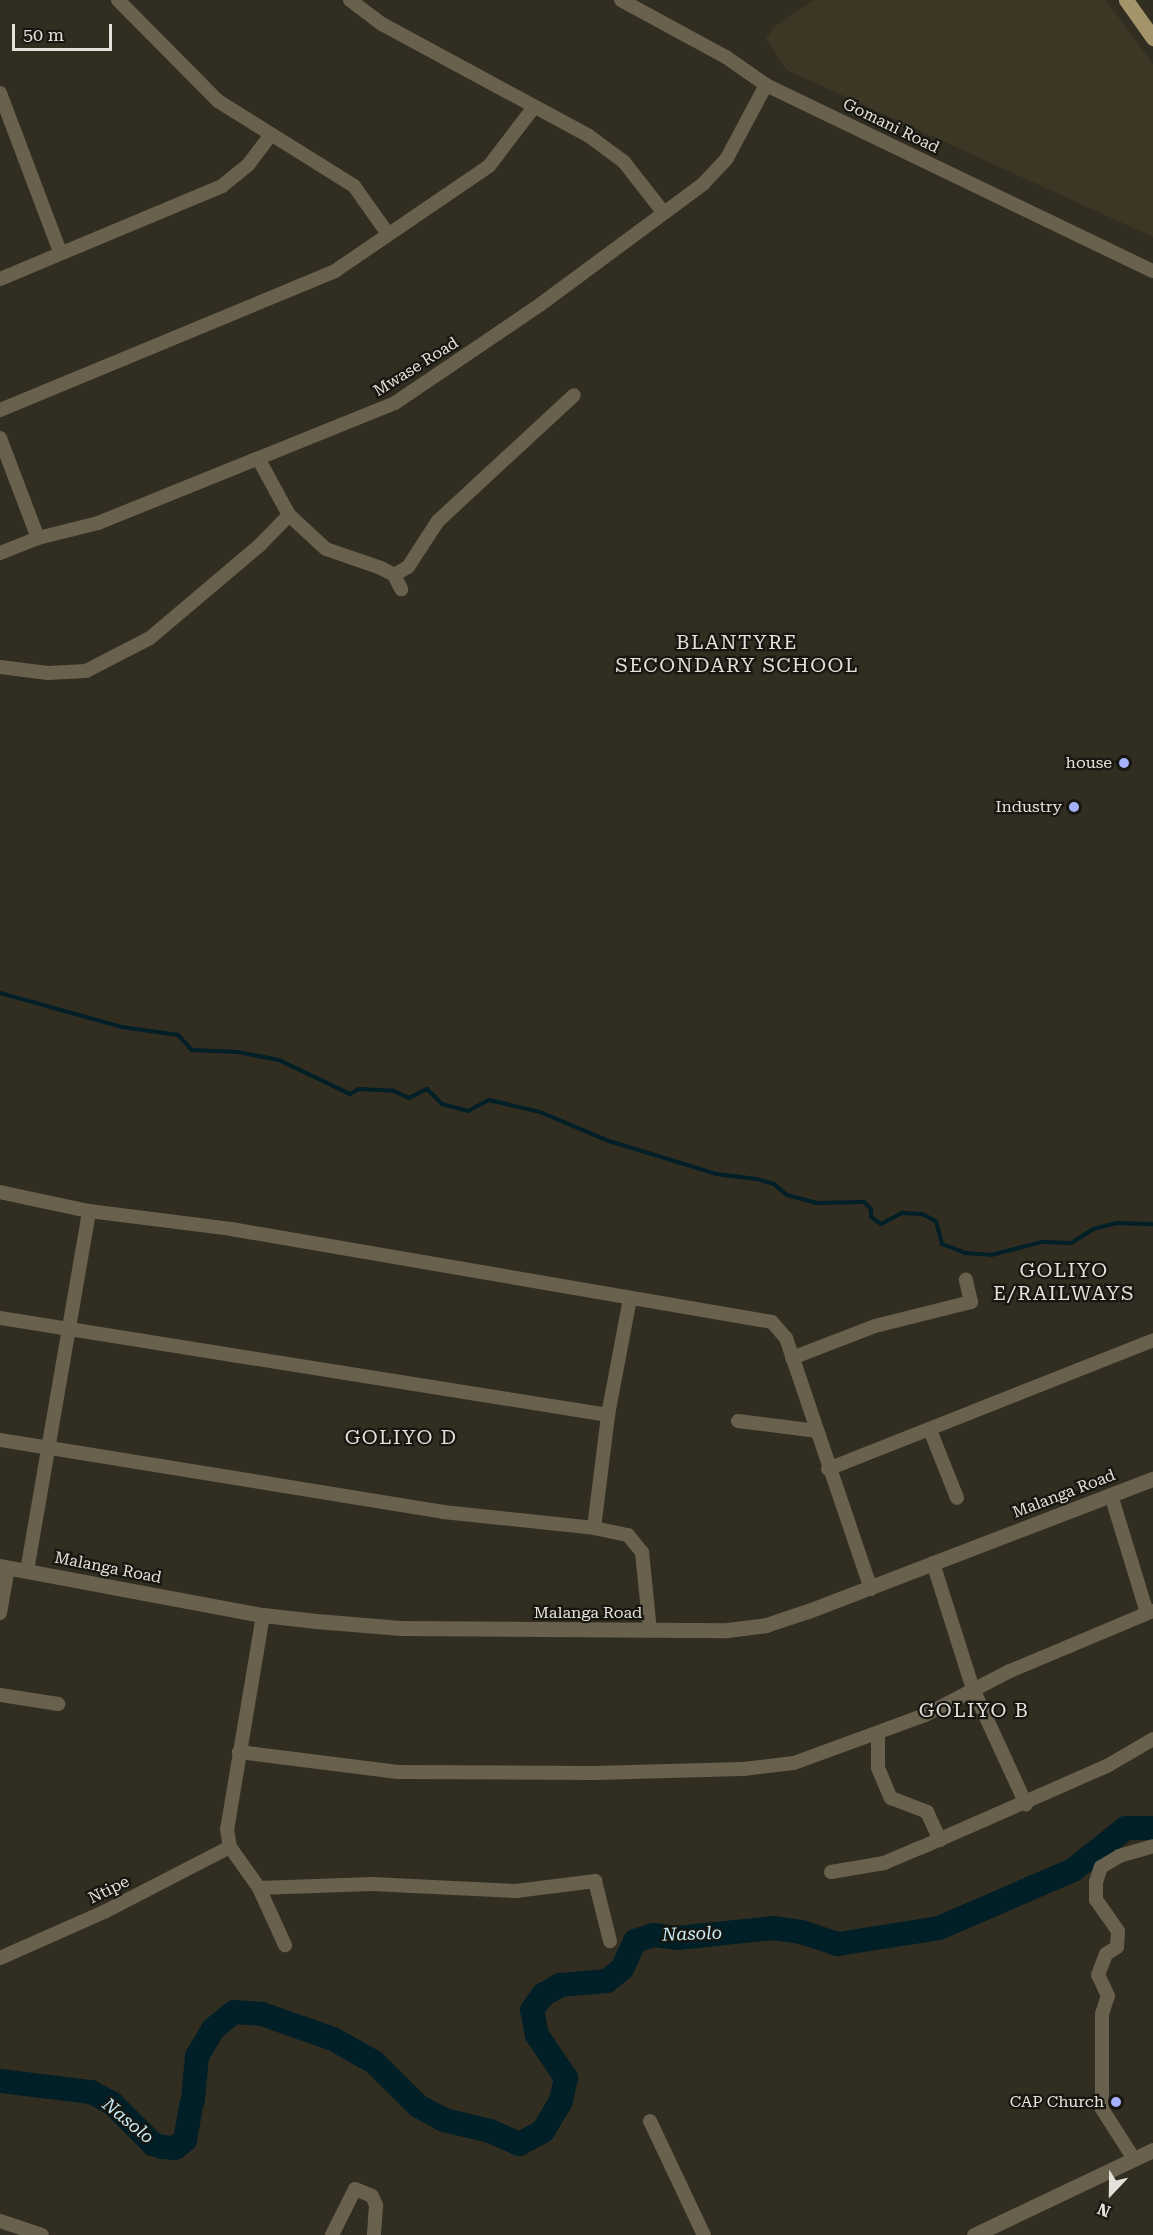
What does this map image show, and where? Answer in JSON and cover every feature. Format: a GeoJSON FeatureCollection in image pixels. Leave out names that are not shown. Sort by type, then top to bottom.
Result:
{"type":"FeatureCollection","features":[{"type":"Feature","properties":{"kind":"main road"},"geometry":{"type":"LineString","coordinates":[[1126,0],[1153,38]]}},
{"type":"Feature","properties":{"kind":"street"},"geometry":{"type":"LineString","coordinates":[[118,0],[218,101],[270,136],[354,186],[388,234]]}},
{"type":"Feature","properties":{"kind":"street"},"geometry":{"type":"LineString","coordinates":[[350,0],[382,24],[589,136],[624,162],[663,212]]}},
{"type":"Feature","properties":{"kind":"street","name":"Gomani Road"},"geometry":{"type":"LineString","coordinates":[[621,0],[726,57],[766,85],[1153,271]]}},
{"type":"Feature","properties":{"kind":"street","name":"Mwase Road"},"geometry":{"type":"LineString","coordinates":[[0,553],[38,538],[98,523],[259,460],[395,403],[541,304],[703,184],[727,158],[766,85]]}},
{"type":"Feature","properties":{"kind":"street"},"geometry":{"type":"LineString","coordinates":[[0,93],[60,252]]}},
{"type":"Feature","properties":{"kind":"street"},"geometry":{"type":"LineString","coordinates":[[0,410],[309,285],[489,166],[534,107]]}},
{"type":"Feature","properties":{"kind":"street"},"geometry":{"type":"LineString","coordinates":[[0,279],[222,186],[248,165],[270,136]]}},
{"type":"Feature","properties":{"kind":"street"},"geometry":{"type":"LineString","coordinates":[[394,575],[408,567],[438,521],[574,395]]}},
{"type":"Feature","properties":{"kind":"street"},"geometry":{"type":"LineString","coordinates":[[0,438],[38,538]]}},
{"type":"Feature","properties":{"kind":"street"},"geometry":{"type":"LineString","coordinates":[[259,460],[289,514],[326,549],[394,575],[401,589]]}},
{"type":"Feature","properties":{"kind":"street"},"geometry":{"type":"LineString","coordinates":[[0,667],[48,673],[86,670],[118,657],[150,638],[205,594],[289,514]]}},
{"type":"Feature","properties":{"kind":"street"},"geometry":{"type":"LineString","coordinates":[[0,1192],[89,1211],[231,1229],[772,1322],[786,1338],[828,1469],[871,1589]]}},
{"type":"Feature","properties":{"kind":"street"},"geometry":{"type":"LineString","coordinates":[[27,1571],[89,1211]]}},
{"type":"Feature","properties":{"kind":"street"},"geometry":{"type":"LineString","coordinates":[[792,1358],[874,1326],[970,1302],[966,1280]]}},
{"type":"Feature","properties":{"kind":"street"},"geometry":{"type":"LineString","coordinates":[[594,1528],[608,1415],[630,1299]]}},
{"type":"Feature","properties":{"kind":"street"},"geometry":{"type":"LineString","coordinates":[[0,1318],[608,1415]]}},
{"type":"Feature","properties":{"kind":"street"},"geometry":{"type":"LineString","coordinates":[[828,1469],[1153,1340]]}},
{"type":"Feature","properties":{"kind":"street"},"geometry":{"type":"LineString","coordinates":[[738,1421],[817,1431]]}},
{"type":"Feature","properties":{"kind":"street"},"geometry":{"type":"LineString","coordinates":[[930,1430],[957,1498]]}},
{"type":"Feature","properties":{"kind":"street"},"geometry":{"type":"LineString","coordinates":[[0,1440],[443,1512],[594,1528],[628,1536],[639,1546],[650,1631]]}},
{"type":"Feature","properties":{"kind":"street","name":"Malanga Road"},"geometry":{"type":"LineString","coordinates":[[4,1567],[263,1615],[401,1628],[727,1630],[765,1624],[871,1589],[1153,1479]]}},
{"type":"Feature","properties":{"kind":"street"},"geometry":{"type":"LineString","coordinates":[[239,1752],[398,1772],[617,1773],[769,1766],[817,1757],[925,1715],[973,1689],[1150,1612],[1111,1495]]}},
{"type":"Feature","properties":{"kind":"street"},"geometry":{"type":"LineString","coordinates":[[933,1563],[973,1689],[1026,1803]]}},
{"type":"Feature","properties":{"kind":"street"},"geometry":{"type":"LineString","coordinates":[[0,1613],[4,1567]]}},
{"type":"Feature","properties":{"kind":"street"},"geometry":{"type":"LineString","coordinates":[[263,1615],[227,1813],[230,1847],[259,1888],[285,1945]]}},
{"type":"Feature","properties":{"kind":"street"},"geometry":{"type":"LineString","coordinates":[[0,1695],[58,1704]]}},
{"type":"Feature","properties":{"kind":"street"},"geometry":{"type":"LineString","coordinates":[[878,1733],[878,1768],[891,1798],[927,1812],[940,1840]]}},
{"type":"Feature","properties":{"kind":"street"},"geometry":{"type":"LineString","coordinates":[[831,1872],[884,1863],[940,1840],[1107,1766],[1153,1739]]}},
{"type":"Feature","properties":{"kind":"street"},"geometry":{"type":"LineString","coordinates":[[1134,2159],[1102,2109],[1102,2014],[1108,1996],[1098,1975],[1107,1954],[1117,1947],[1118,1931],[1096,1900],[1096,1882],[1101,1867],[1119,1856],[1153,1846]]}},
{"type":"Feature","properties":{"kind":"street","name":"Ntipe"},"geometry":{"type":"LineString","coordinates":[[0,1958],[104,1912],[230,1847]]}},
{"type":"Feature","properties":{"kind":"street"},"geometry":{"type":"LineString","coordinates":[[259,1888],[372,1884],[516,1891],[594,1881],[610,1941]]}},
{"type":"Feature","properties":{"kind":"street"},"geometry":{"type":"LineString","coordinates":[[650,2121],[704,2235]]}},
{"type":"Feature","properties":{"kind":"street"},"geometry":{"type":"LineString","coordinates":[[974,2235],[1153,2150]]}},
{"type":"Feature","properties":{"kind":"street"},"geometry":{"type":"LineString","coordinates":[[332,2235],[355,2189],[372,2196],[376,2205],[374,2235]]}},
{"type":"Feature","properties":{"kind":"street"},"geometry":{"type":"LineString","coordinates":[[0,2221],[42,2235]]}},
{"type":"Feature","properties":{"kind":"shaded area"},"geometry":{"type":"Polygon","coordinates":[[[813,0],[1106,0],[1153,64],[1153,237],[787,70],[766,39],[773,28],[813,0]]]}},
{"type":"Feature","properties":{"kind":"waterway"},"geometry":{"type":"LineString","coordinates":[[0,993],[122,1027],[178,1035],[192,1050],[238,1052],[279,1060],[350,1094],[359,1089],[394,1091],[409,1098],[427,1089],[442,1104],[468,1111],[489,1100],[540,1112],[609,1141],[716,1174],[757,1179],[774,1184],[787,1195],[816,1203],[864,1202],[871,1209],[871,1217],[881,1224],[902,1213],[922,1214],[936,1221],[942,1244],[965,1253],[991,1255],[1042,1242],[1071,1243],[1093,1229],[1117,1223],[1153,1224]]}},
{"type":"Feature","properties":{"kind":"waterway","name":"Nasolo"},"geometry":{"type":"LineString","coordinates":[[193,2100],[197,2056],[213,2029],[234,2012],[262,2014],[333,2039],[374,2062],[418,2106],[444,2120],[490,2131],[519,2144],[543,2131],[561,2101],[566,2078],[537,2035],[532,2010],[543,1995],[560,1985],[607,1981],[622,1969],[635,1941],[653,1935],[677,1938],[773,1928],[801,1932],[838,1944],[939,1928],[1073,1870],[1126,1828],[1153,1828]]}},
{"type":"Feature","properties":{"kind":"waterway","name":"Nasolo"},"geometry":{"type":"LineString","coordinates":[[0,2081],[91,2092],[112,2103],[153,2144],[163,2147],[175,2148],[185,2140],[191,2106]]}},
{"type":"Feature","properties":{"kind":"place","name":"house"},"geometry":{"type":"Point","coordinates":[1124,763]}},
{"type":"Feature","properties":{"kind":"place","name":"Industry"},"geometry":{"type":"Point","coordinates":[1074,807]}},
{"type":"Feature","properties":{"kind":"place","name":"CAP Church"},"geometry":{"type":"Point","coordinates":[1116,2102]}},
{"type":"Feature","properties":{"kind":"district","name":"BLANTYRE SECONDARY SCHOOL"},"geometry":{"type":"Point","coordinates":[737,654]}},
{"type":"Feature","properties":{"kind":"district","name":"GOLIYO E/RAILWAYS"},"geometry":{"type":"Point","coordinates":[1064,1282]}},
{"type":"Feature","properties":{"kind":"district","name":"GOLIYO D"},"geometry":{"type":"Point","coordinates":[401,1437]}},
{"type":"Feature","properties":{"kind":"district","name":"GOLIYO B"},"geometry":{"type":"Point","coordinates":[974,1710]}}]}
